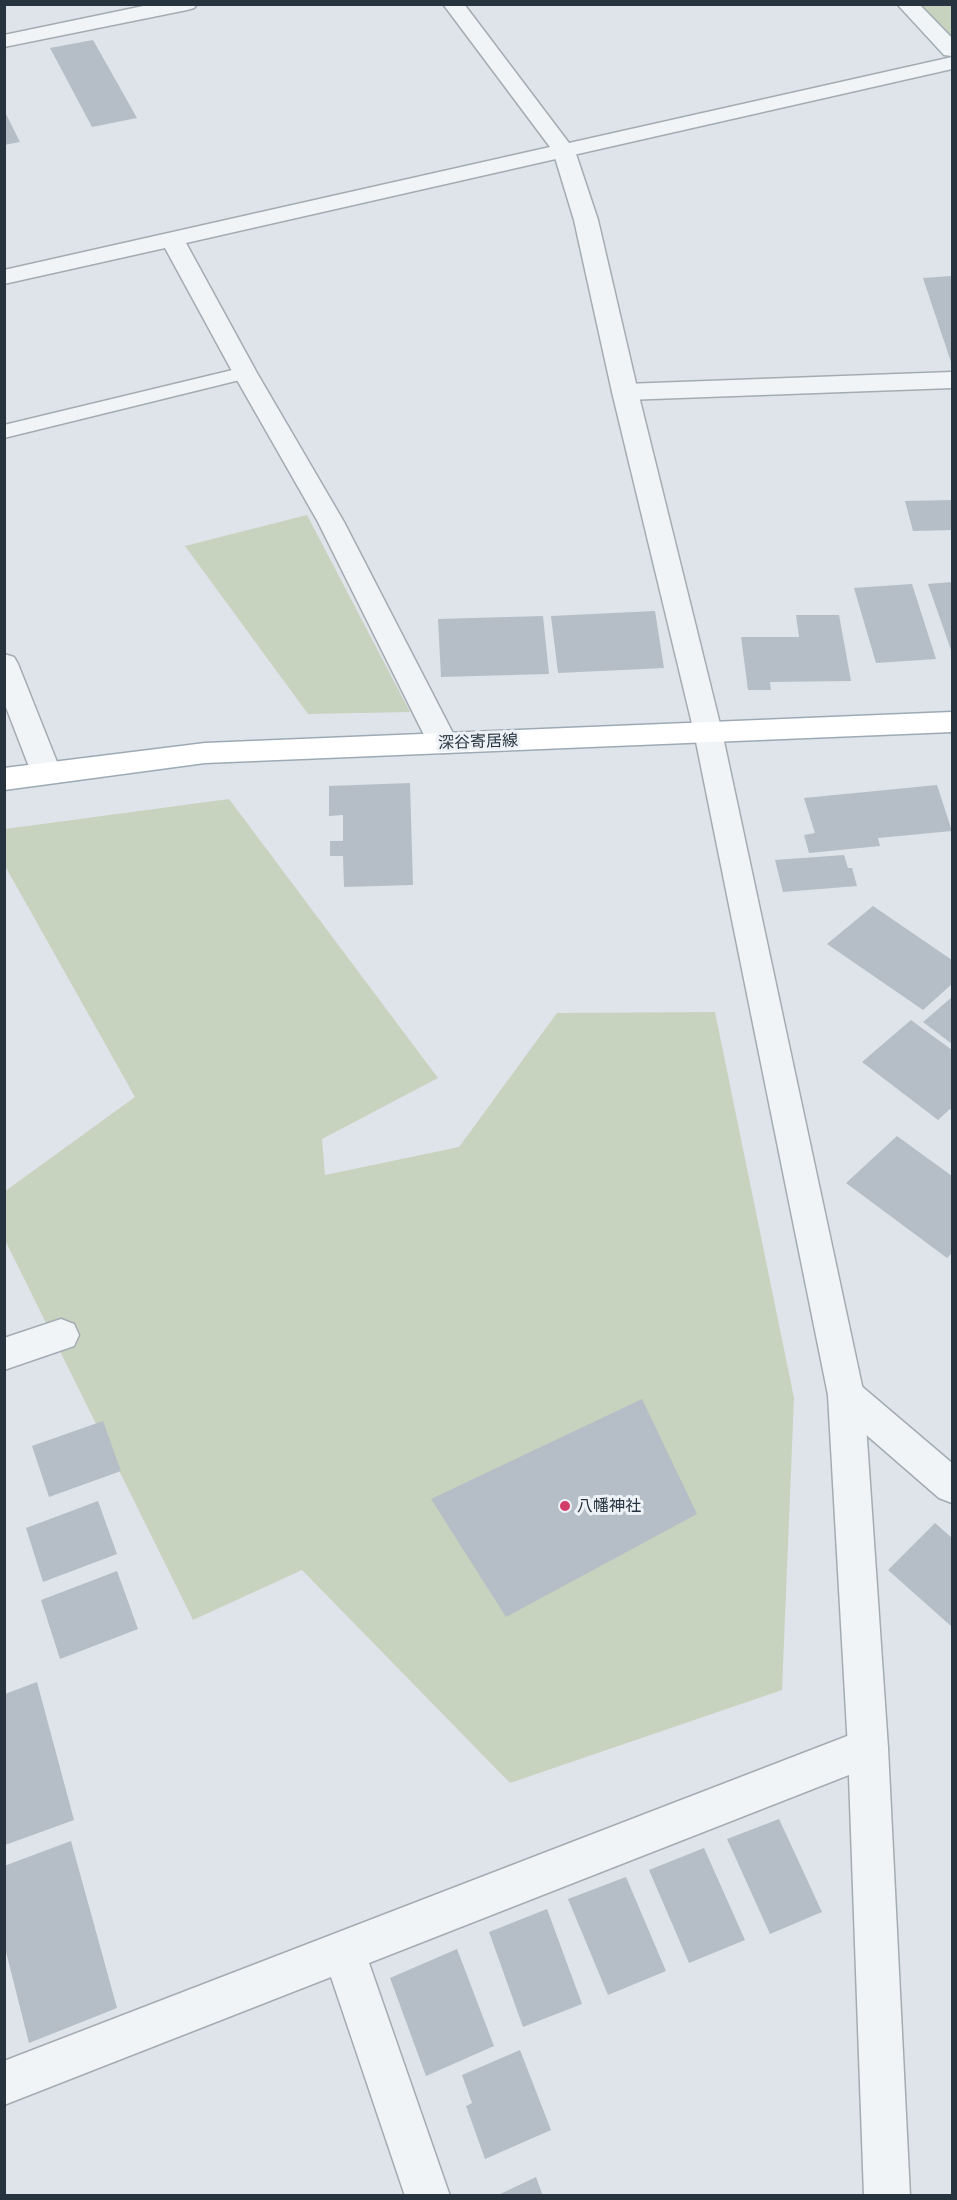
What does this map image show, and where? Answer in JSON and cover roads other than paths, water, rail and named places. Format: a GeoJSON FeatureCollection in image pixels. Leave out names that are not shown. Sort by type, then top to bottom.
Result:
{"type":"FeatureCollection","features":[{"type":"Feature","properties":{"kind":"main road","name":"深谷寄居線"},"geometry":{"type":"LineString","coordinates":[[4,779],[46,771],[205,753],[952,723]]}},
{"type":"Feature","properties":{"kind":"street"},"geometry":{"type":"LineString","coordinates":[[4,40],[187,4]]}},
{"type":"Feature","properties":{"kind":"street"},"geometry":{"type":"LineString","coordinates":[[453,4],[564,151],[586,220],[624,392],[708,732],[846,1395],[868,1748],[887,2196]]}},
{"type":"Feature","properties":{"kind":"street"},"geometry":{"type":"LineString","coordinates":[[907,4],[952,50]]}},
{"type":"Feature","properties":{"kind":"street"},"geometry":{"type":"LineString","coordinates":[[4,277],[952,63]]}},
{"type":"Feature","properties":{"kind":"street"},"geometry":{"type":"LineString","coordinates":[[172,239],[331,522],[443,743]]}},
{"type":"Feature","properties":{"kind":"street"},"geometry":{"type":"LineString","coordinates":[[624,392],[952,381]]}},
{"type":"Feature","properties":{"kind":"street"},"geometry":{"type":"LineString","coordinates":[[4,664],[46,771]]}},
{"type":"Feature","properties":{"kind":"street"},"geometry":{"type":"LineString","coordinates":[[4,1354],[61,1335]]}},
{"type":"Feature","properties":{"kind":"street"},"geometry":{"type":"LineString","coordinates":[[846,1395],[952,1486]]}},
{"type":"Feature","properties":{"kind":"street"},"geometry":{"type":"LineString","coordinates":[[4,2084],[868,1748]]}},
{"type":"Feature","properties":{"kind":"street"},"geometry":{"type":"LineString","coordinates":[[344,1952],[428,2196]]}},
{"type":"Feature","properties":{"kind":"lane"},"geometry":{"type":"LineString","coordinates":[[4,432],[246,373]]}},
{"type":"Feature","properties":{"kind":"place","name":"八幡神社"},"geometry":{"type":"Point","coordinates":[565,1506]}}]}
